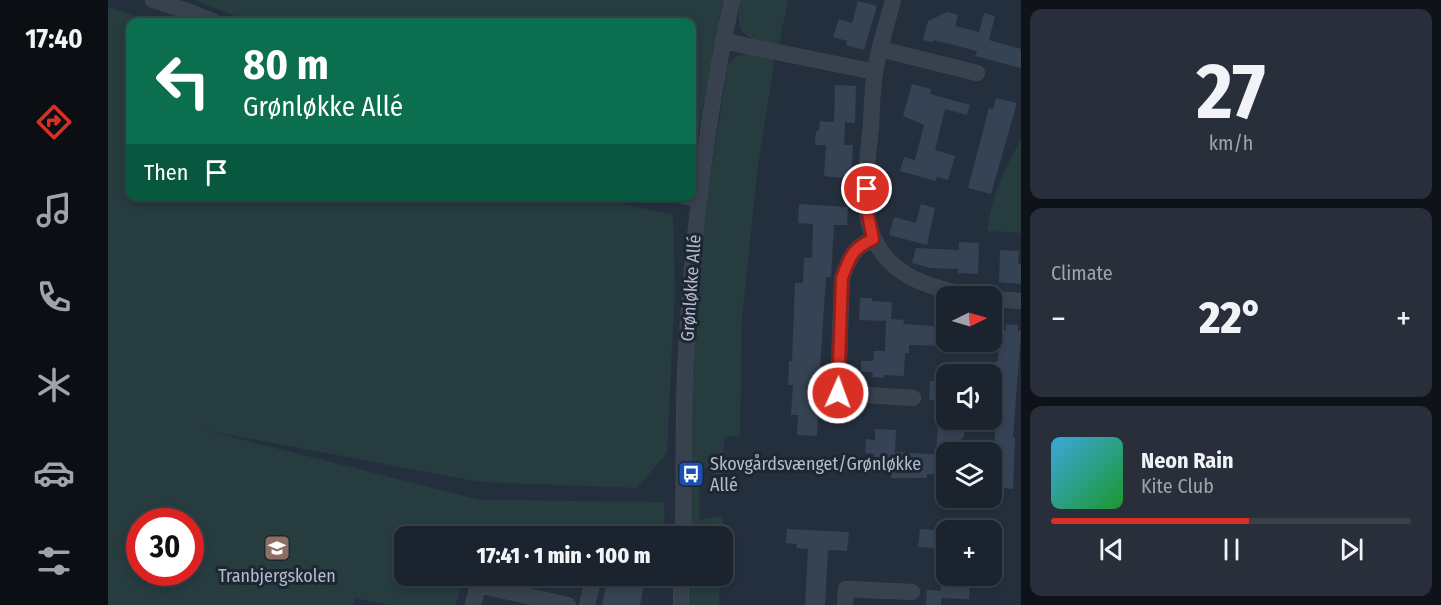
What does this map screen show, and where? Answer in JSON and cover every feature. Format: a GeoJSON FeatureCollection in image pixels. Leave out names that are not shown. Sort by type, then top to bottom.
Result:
{"type":"FeatureCollection","features":[{"type":"Feature","properties":{"kind":"street"},"geometry":{"type":"LineString","coordinates":[[153,0],[204,18]]}},
{"type":"Feature","properties":{"kind":"street","name":"Grønløkke Allé"},"geometry":{"type":"LineString","coordinates":[[683,526],[685,376],[698,199],[723,41],[732,0]]}},
{"type":"Feature","properties":{"kind":"street"},"geometry":{"type":"LineString","coordinates":[[893,0],[875,72],[866,205],[873,239],[885,257],[903,272],[936,288]]}},
{"type":"Feature","properties":{"kind":"street"},"geometry":{"type":"LineString","coordinates":[[723,41],[875,72]]}},
{"type":"Feature","properties":{"kind":"street"},"geometry":{"type":"LineString","coordinates":[[880,49],[977,73]]}},
{"type":"Feature","properties":{"kind":"street"},"geometry":{"type":"LineString","coordinates":[[873,239],[856,247],[842,278],[838,393],[913,398]]}},
{"type":"Feature","properties":{"kind":"street"},"geometry":{"type":"LineString","coordinates":[[1002,300],[1021,301]]}},
{"type":"Feature","properties":{"kind":"street"},"geometry":{"type":"LineString","coordinates":[[473,605],[478,585],[568,605]]}},
{"type":"Feature","properties":{"kind":"street"},"geometry":{"type":"LineString","coordinates":[[587,605],[592,586]]}},
{"type":"Feature","properties":{"kind":"street"},"geometry":{"type":"LineString","coordinates":[[681,586],[681,605]]}},
{"type":"Feature","properties":{"kind":"street"},"geometry":{"type":"LineString","coordinates":[[845,605],[846,589],[912,592]]}},
{"type":"Feature","properties":{"kind":"green space"},"geometry":{"type":"Polygon","coordinates":[[[195,0],[723,0],[696,145],[696,18],[240,18],[195,0]]]}},
{"type":"Feature","properties":{"kind":"green space"},"geometry":{"type":"Polygon","coordinates":[[[740,0],[788,0],[779,44],[751,38],[745,34],[739,22],[740,0]]]}},
{"type":"Feature","properties":{"kind":"green space"},"geometry":{"type":"Polygon","coordinates":[[[108,7],[141,18],[126,18],[126,201],[608,201],[673,215],[675,287],[667,453],[637,488],[480,482],[203,430],[481,500],[664,502],[665,526],[394,526],[394,586],[461,586],[456,605],[389,605],[355,598],[353,605],[108,605],[108,7]]]}},
{"type":"Feature","properties":{"kind":"green space"},"geometry":{"type":"Polygon","coordinates":[[[749,54],[775,58],[758,166],[742,317],[740,436],[724,437],[724,478],[702,466],[690,466],[694,341],[707,196],[728,64],[736,56],[749,54]]]}},
{"type":"Feature","properties":{"kind":"green space"},"geometry":{"type":"Polygon","coordinates":[[[1021,140],[1021,233],[987,231],[999,184],[1021,140]]]}},
{"type":"Feature","properties":{"kind":"green space"},"geometry":{"type":"Polygon","coordinates":[[[693,471],[699,471],[699,520],[719,516],[723,518],[723,526],[688,526],[689,492],[692,492],[693,471]]]}},
{"type":"Feature","properties":{"kind":"green space"},"geometry":{"type":"Polygon","coordinates":[[[687,586],[720,586],[719,605],[686,605],[687,586]]]}},
{"type":"Feature","properties":{"kind":"building"},"geometry":{"type":"Polygon","coordinates":[[[858,1],[877,6],[864,50],[846,45],[847,41],[833,37],[839,19],[852,23],[858,1]]]}},
{"type":"Feature","properties":{"kind":"building"},"geometry":{"type":"Polygon","coordinates":[[[947,12],[958,15],[955,26],[979,32],[984,13],[995,16],[989,40],[1021,49],[1021,68],[975,56],[977,51],[934,40],[933,42],[923,40],[928,21],[947,12]]]}},
{"type":"Feature","properties":{"kind":"building"},"geometry":{"type":"Polygon","coordinates":[[[912,84],[931,89],[930,94],[970,105],[967,115],[945,109],[935,150],[955,156],[948,180],[937,177],[936,181],[900,171],[904,157],[915,160],[924,125],[903,116],[912,84]]]}},
{"type":"Feature","properties":{"kind":"building"},"geometry":{"type":"Polygon","coordinates":[[[835,85],[856,86],[855,123],[845,122],[844,145],[853,145],[851,179],[824,176],[826,145],[815,145],[816,131],[819,131],[820,121],[834,122],[835,85]]]}},
{"type":"Feature","properties":{"kind":"building"},"geometry":{"type":"Polygon","coordinates":[[[996,98],[1017,103],[991,194],[968,188],[989,108],[993,109],[996,98]]]}},
{"type":"Feature","properties":{"kind":"building"},"geometry":{"type":"Polygon","coordinates":[[[799,204],[848,207],[847,225],[834,225],[831,277],[826,277],[820,369],[827,369],[826,385],[819,384],[817,436],[797,435],[798,415],[791,415],[793,385],[788,385],[789,361],[792,361],[795,283],[803,283],[804,258],[812,258],[813,224],[798,223],[799,204]]]}},
{"type":"Feature","properties":{"kind":"building"},"geometry":{"type":"Polygon","coordinates":[[[921,204],[935,208],[927,245],[889,235],[894,217],[916,223],[921,204]]]}},
{"type":"Feature","properties":{"kind":"building"},"geometry":{"type":"Polygon","coordinates":[[[959,242],[979,243],[978,274],[958,273],[958,269],[930,268],[912,263],[916,248],[959,250],[959,242]]]}},
{"type":"Feature","properties":{"kind":"building"},"geometry":{"type":"Polygon","coordinates":[[[1000,250],[1019,251],[1021,284],[999,282],[1000,250]]]}},
{"type":"Feature","properties":{"kind":"building"},"geometry":{"type":"Polygon","coordinates":[[[860,298],[892,302],[891,319],[904,320],[903,324],[936,326],[936,346],[909,345],[909,353],[905,353],[904,376],[872,377],[873,372],[861,372],[861,361],[873,361],[874,351],[885,351],[886,321],[859,320],[860,298]]]}},
{"type":"Feature","properties":{"kind":"building"},"geometry":{"type":"Polygon","coordinates":[[[1006,324],[1018,325],[1018,331],[1021,331],[1013,437],[1015,437],[1013,489],[1002,488],[1002,442],[995,442],[995,430],[1002,430],[1002,364],[996,364],[996,361],[998,361],[998,352],[1002,352],[1002,330],[1006,330],[1006,324]]]}},
{"type":"Feature","properties":{"kind":"building"},"geometry":{"type":"Polygon","coordinates":[[[930,381],[936,381],[936,400],[929,400],[930,381]]]}},
{"type":"Feature","properties":{"kind":"building"},"geometry":{"type":"Polygon","coordinates":[[[875,429],[896,430],[895,452],[936,454],[936,474],[927,474],[927,478],[891,478],[892,470],[873,469],[874,454],[865,453],[866,439],[875,440],[875,429]]]}},
{"type":"Feature","properties":{"kind":"building"},"geometry":{"type":"Polygon","coordinates":[[[938,430],[964,430],[964,438],[961,438],[961,442],[937,442],[938,430]]]}},
{"type":"Feature","properties":{"kind":"building"},"geometry":{"type":"Polygon","coordinates":[[[787,529],[849,532],[847,551],[828,550],[825,605],[805,605],[808,549],[796,548],[797,544],[786,543],[787,529]]]}},
{"type":"Feature","properties":{"kind":"building"},"geometry":{"type":"Polygon","coordinates":[[[920,529],[936,530],[936,548],[918,547],[920,529]]]}},
{"type":"Feature","properties":{"kind":"building"},"geometry":{"type":"Polygon","coordinates":[[[606,586],[644,586],[640,605],[602,605],[606,586]]]}},
{"type":"Feature","properties":{"kind":"building"},"geometry":{"type":"Polygon","coordinates":[[[941,586],[970,586],[969,599],[941,598],[941,605],[926,605],[927,590],[941,591],[941,586]]]}},
{"type":"Feature","properties":{"kind":"place","name":"Skovgårdsvænget/Grønløkke Allé"},"geometry":{"type":"Point","coordinates":[691,474]}},
{"type":"Feature","properties":{"kind":"place","name":"Tranbjergskolen"},"geometry":{"type":"Point","coordinates":[277,548]}},
{"type":"Feature","properties":{"kind":"route"},"geometry":{"type":"LineString","coordinates":[[838,393],[842,278],[856,247],[873,239],[866,205],[867,189]]}}]}
